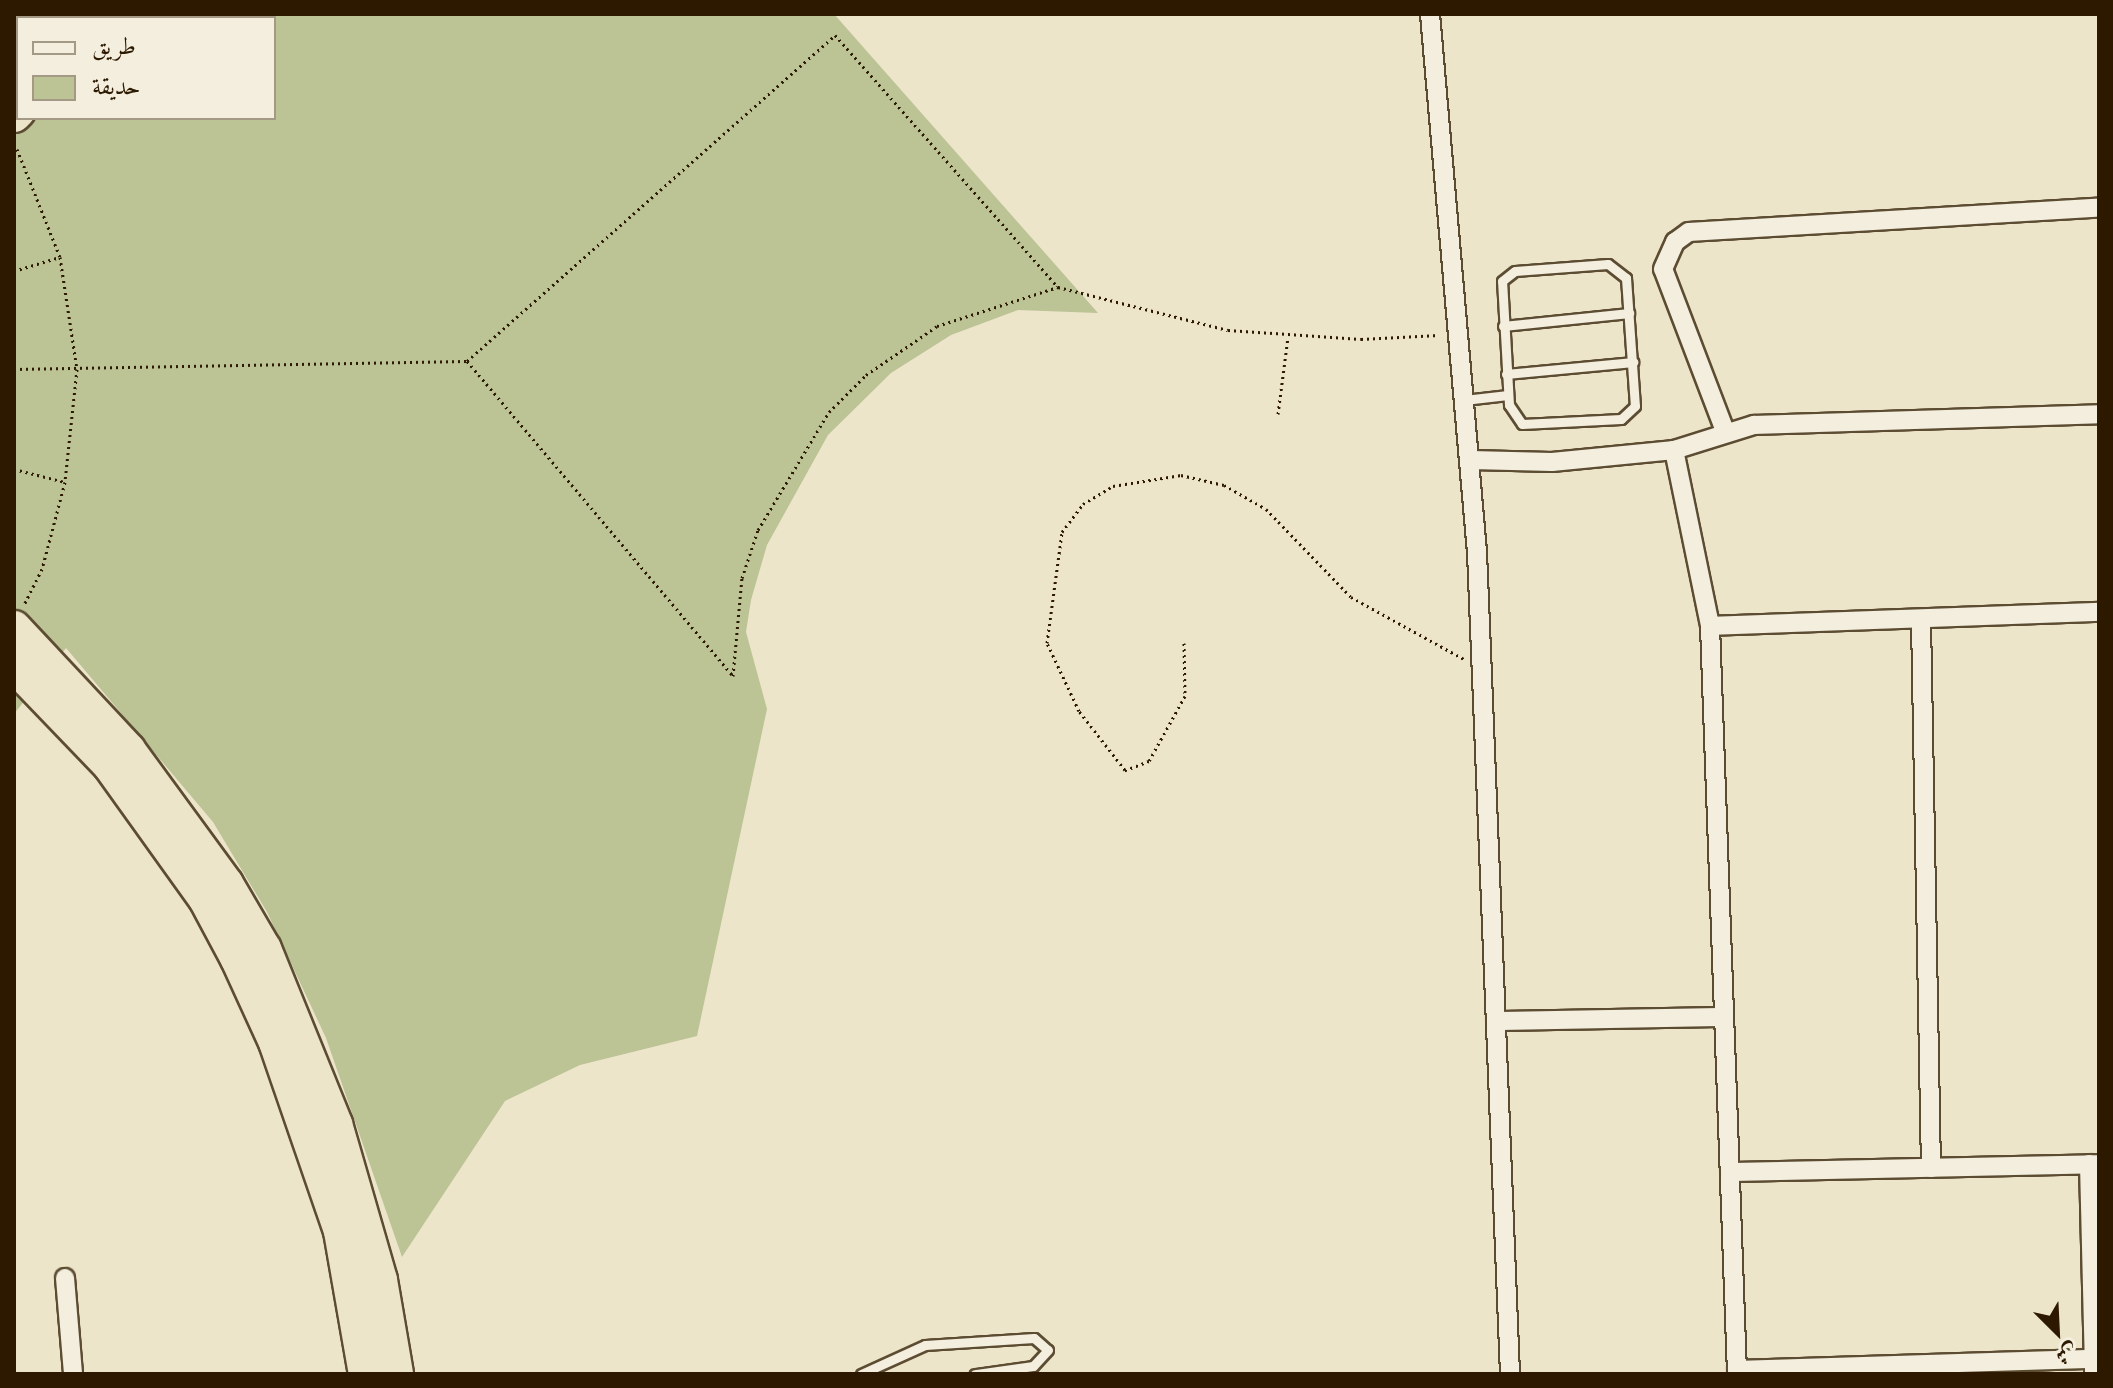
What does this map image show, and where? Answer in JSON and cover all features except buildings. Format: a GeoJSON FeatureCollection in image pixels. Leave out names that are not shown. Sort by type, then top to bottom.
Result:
{"type":"FeatureCollection","features":[{"type":"Feature","properties":{"kind":"highway"},"geometry":{"type":"LineString","coordinates":[[19,616],[137,761],[264,949],[321,1084],[368,1284],[366,1374]]}},
{"type":"Feature","properties":{"kind":"highway"},"geometry":{"type":"LineString","coordinates":[[14,665],[110,765],[206,899],[276,1042],[368,1284],[396,1374]]}},
{"type":"Feature","properties":{"kind":"street"},"geometry":{"type":"LineString","coordinates":[[1430,14],[1463,400],[1471,460],[1510,1374]]}},
{"type":"Feature","properties":{"kind":"street"},"geometry":{"type":"LineString","coordinates":[[1725,431],[1663,269],[1675,242],[1689,232],[2099,208]]}},
{"type":"Feature","properties":{"kind":"street"},"geometry":{"type":"LineString","coordinates":[[1471,460],[1552,462],[1674,450],[1725,431],[2099,414]]}},
{"type":"Feature","properties":{"kind":"street"},"geometry":{"type":"LineString","coordinates":[[1674,450],[1710,626],[1737,1372],[2094,1367],[2094,1164],[1730,1172]]}},
{"type":"Feature","properties":{"kind":"street"},"geometry":{"type":"LineString","coordinates":[[1710,626],[2099,612]]}},
{"type":"Feature","properties":{"kind":"street"},"geometry":{"type":"LineString","coordinates":[[1921,619],[1931,1168]]}},
{"type":"Feature","properties":{"kind":"street"},"geometry":{"type":"LineString","coordinates":[[1496,1021],[1724,1017]]}},
{"type":"Feature","properties":{"kind":"street"},"geometry":{"type":"LineString","coordinates":[[65,1278],[73,1374]]}},
{"type":"Feature","properties":{"kind":"lane"},"geometry":{"type":"LineString","coordinates":[[1614,265],[1626,278],[1629,313],[1635,406],[1621,419],[1527,425],[1512,416],[1506,374],[1501,286],[1515,271],[1614,265]]}},
{"type":"Feature","properties":{"kind":"lane"},"geometry":{"type":"LineString","coordinates":[[1503,326],[1629,313]]}},
{"type":"Feature","properties":{"kind":"lane"},"geometry":{"type":"LineString","coordinates":[[1506,374],[1633,362]]}},
{"type":"Feature","properties":{"kind":"lane"},"geometry":{"type":"LineString","coordinates":[[1463,400],[1508,395]]}},
{"type":"Feature","properties":{"kind":"lane"},"geometry":{"type":"LineString","coordinates":[[861,1374],[925,1345],[1034,1338],[1048,1350],[1033,1366],[975,1374]]}},
{"type":"Feature","properties":{"kind":"path"},"geometry":{"type":"LineString","coordinates":[[14,370],[467,361],[835,35],[1058,287],[1168,320],[1288,337],[1458,334]]}},
{"type":"Feature","properties":{"kind":"path"},"geometry":{"type":"LineString","coordinates":[[17,149],[60,257],[77,369],[65,482],[42,569],[19,616]]}},
{"type":"Feature","properties":{"kind":"path"},"geometry":{"type":"LineString","coordinates":[[14,271],[60,257]]}},
{"type":"Feature","properties":{"kind":"path"},"geometry":{"type":"LineString","coordinates":[[467,361],[733,676],[742,578],[758,530],[829,412],[866,375],[937,326],[1058,287]]}},
{"type":"Feature","properties":{"kind":"path"},"geometry":{"type":"LineString","coordinates":[[1278,414],[1288,337]]}},
{"type":"Feature","properties":{"kind":"path"},"geometry":{"type":"LineString","coordinates":[[14,469],[65,482]]}},
{"type":"Feature","properties":{"kind":"path"},"geometry":{"type":"LineString","coordinates":[[1184,643],[1185,696],[1149,761],[1125,770],[1079,711],[1047,643],[1062,532],[1083,504],[1113,486],[1181,475],[1224,485],[1266,509],[1351,597],[1482,668]]}},
{"type":"Feature","properties":{"kind":"green space"},"geometry":{"type":"Polygon","coordinates":[[[834,14],[1098,313],[1018,310],[951,335],[891,373],[828,435],[767,545],[751,600],[746,632],[767,709],[697,1036],[580,1065],[505,1101],[402,1257],[326,1038],[267,912],[213,822],[66,648],[14,714],[14,48],[16,120],[276,120],[276,16],[174,16],[834,14]]]}}]}
